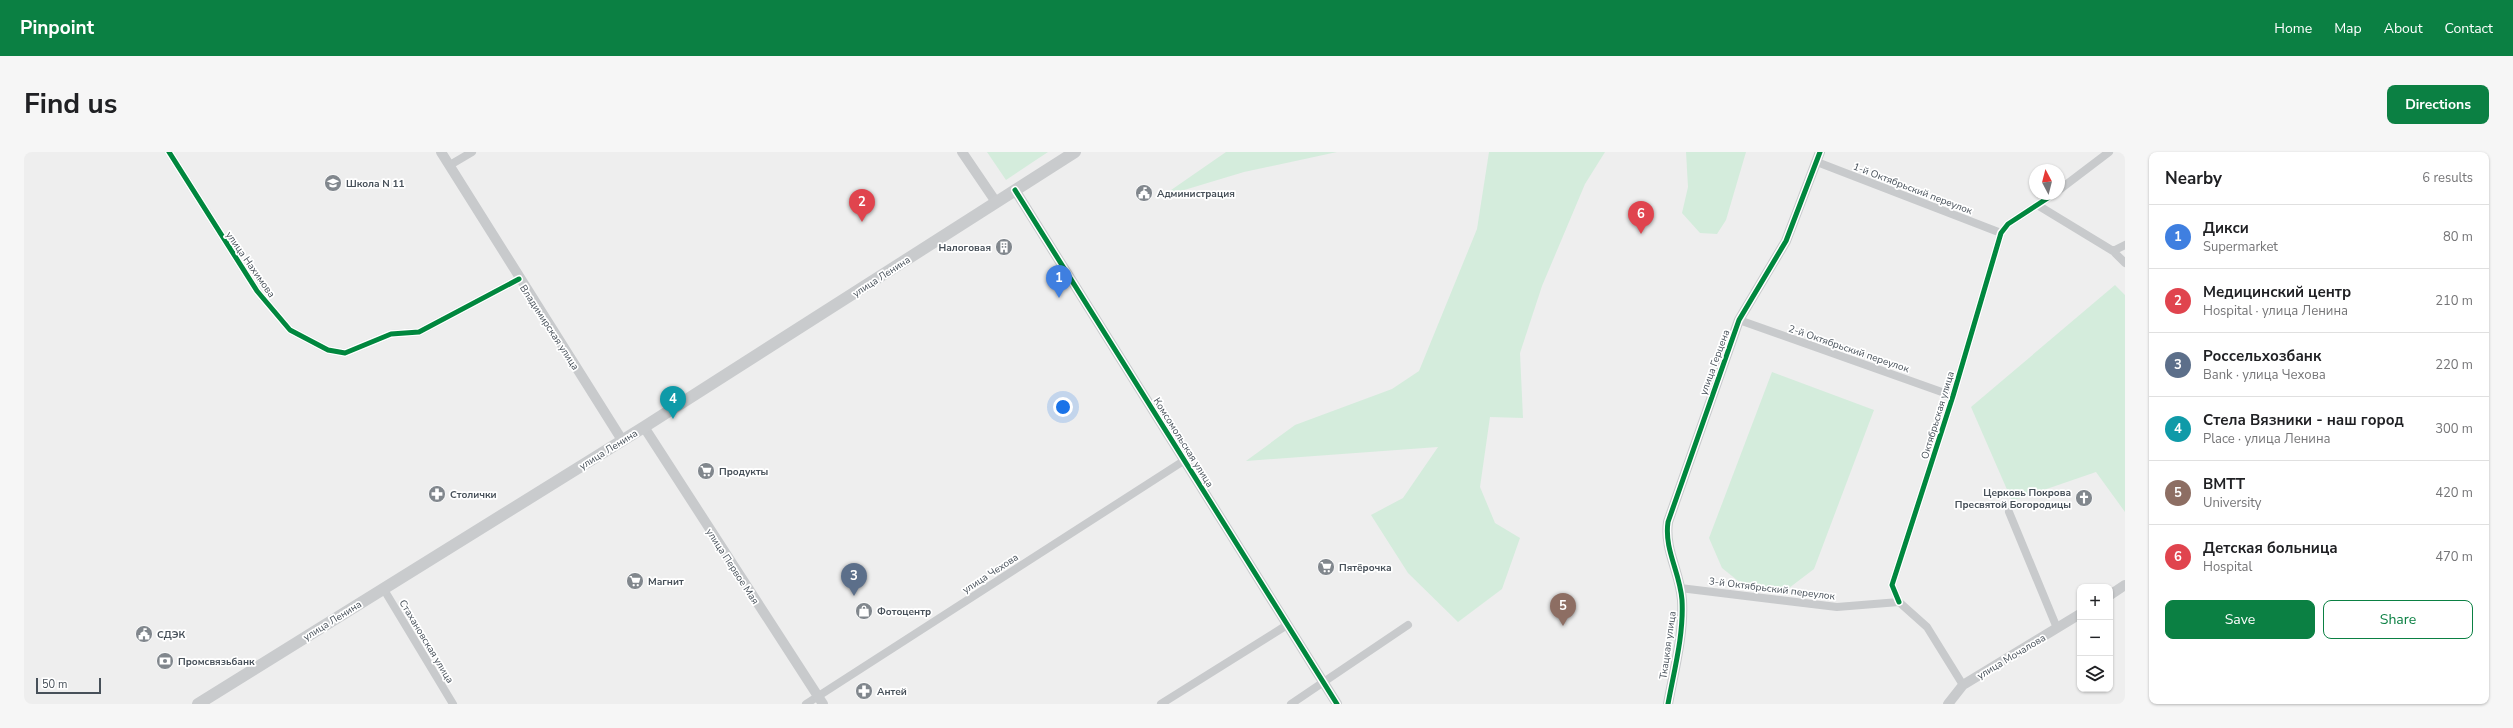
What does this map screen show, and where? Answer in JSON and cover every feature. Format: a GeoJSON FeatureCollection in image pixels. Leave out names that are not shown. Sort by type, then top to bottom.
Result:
{"type":"FeatureCollection","features":[{"type":"Feature","properties":{"kind":"main road","name":"улица Ленина"},"geometry":{"type":"LineString","coordinates":[[198,704],[644,427],[1075,152]]}},
{"type":"Feature","properties":{"kind":"street","name":"улица Нахимова"},"geometry":{"type":"LineString","coordinates":[[170,152],[257,291],[290,330],[328,350],[345,353],[370,344],[390,334],[419,332],[519,279]]}},
{"type":"Feature","properties":{"kind":"street","name":"Владимирская улица"},"geometry":{"type":"LineString","coordinates":[[441,152],[519,279],[622,440]]}},
{"type":"Feature","properties":{"kind":"street"},"geometry":{"type":"LineString","coordinates":[[450,165],[472,152]]}},
{"type":"Feature","properties":{"kind":"street"},"geometry":{"type":"LineString","coordinates":[[962,152],[996,202]]}},
{"type":"Feature","properties":{"kind":"street"},"geometry":{"type":"LineString","coordinates":[[2065,185],[2109,152]]}},
{"type":"Feature","properties":{"kind":"street","name":"1-й Октябрьский переулок"},"geometry":{"type":"LineString","coordinates":[[1819,157],[2000,233]]}},
{"type":"Feature","properties":{"kind":"street","name":"улица Герцена"},"geometry":{"type":"LineString","coordinates":[[1680,588],[1668,549],[1666,535],[1668,522],[1739,320],[1786,241],[1819,157]]}},
{"type":"Feature","properties":{"kind":"street","name":"Комсомольская улица"},"geometry":{"type":"LineString","coordinates":[[1015,190],[1337,704]]}},
{"type":"Feature","properties":{"kind":"street"},"geometry":{"type":"LineString","coordinates":[[2000,233],[2008,224],[2046,200]]}},
{"type":"Feature","properties":{"kind":"street"},"geometry":{"type":"LineString","coordinates":[[2039,206],[2113,251],[2125,262]]}},
{"type":"Feature","properties":{"kind":"street","name":"Октябрьская улица"},"geometry":{"type":"LineString","coordinates":[[1899,602],[1892,585],[1953,396],[2000,233]]}},
{"type":"Feature","properties":{"kind":"street"},"geometry":{"type":"LineString","coordinates":[[2113,251],[2125,245]]}},
{"type":"Feature","properties":{"kind":"street","name":"2-й Октябрьский переулок"},"geometry":{"type":"LineString","coordinates":[[1739,320],[1953,396]]}},
{"type":"Feature","properties":{"kind":"street","name":"улица Первое Мая"},"geometry":{"type":"LineString","coordinates":[[644,427],[820,700]]}},
{"type":"Feature","properties":{"kind":"street","name":"улица Чехова"},"geometry":{"type":"LineString","coordinates":[[806,704],[820,700],[1185,460]]}},
{"type":"Feature","properties":{"kind":"street"},"geometry":{"type":"LineString","coordinates":[[2009,512],[2058,628]]}},
{"type":"Feature","properties":{"kind":"street"},"geometry":{"type":"LineString","coordinates":[[2113,593],[2125,586]]}},
{"type":"Feature","properties":{"kind":"street","name":"Стахановская улица"},"geometry":{"type":"LineString","coordinates":[[383,588],[453,704]]}},
{"type":"Feature","properties":{"kind":"street","name":"3-й Октябрьский переулок"},"geometry":{"type":"LineString","coordinates":[[1680,588],[1837,606],[1899,602]]}},
{"type":"Feature","properties":{"kind":"street","name":"Ткацкая улица"},"geometry":{"type":"LineString","coordinates":[[1668,704],[1681,620],[1680,588]]}},
{"type":"Feature","properties":{"kind":"street"},"geometry":{"type":"LineString","coordinates":[[1899,602],[1927,627],[1963,685]]}},
{"type":"Feature","properties":{"kind":"street","name":"улица Мочалова"},"geometry":{"type":"LineString","coordinates":[[1948,704],[1963,685],[2077,616]]}},
{"type":"Feature","properties":{"kind":"street"},"geometry":{"type":"LineString","coordinates":[[1161,704],[1287,625]]}},
{"type":"Feature","properties":{"kind":"street"},"geometry":{"type":"LineString","coordinates":[[1290,704],[1324,683],[1408,625]]}},
{"type":"Feature","properties":{"kind":"green space"},"geometry":{"type":"Polygon","coordinates":[[[987,152],[1048,152],[1006,180],[987,152]]]}},
{"type":"Feature","properties":{"kind":"green space"},"geometry":{"type":"Polygon","coordinates":[[[1226,152],[1337,152],[1244,172],[1161,197],[1226,152]]]}},
{"type":"Feature","properties":{"kind":"green space"},"geometry":{"type":"Polygon","coordinates":[[[1489,152],[1605,152],[1585,184],[1542,286],[1520,353],[1523,418],[1490,417],[1480,487],[1495,523],[1520,538],[1502,589],[1458,622],[1408,573],[1371,515],[1403,498],[1438,447],[1246,461],[1295,425],[1392,389],[1419,371],[1477,229],[1489,152]]]}},
{"type":"Feature","properties":{"kind":"green space"},"geometry":{"type":"Polygon","coordinates":[[[1686,152],[1746,152],[1726,220],[1717,234],[1700,233],[1682,213],[1688,187],[1686,152]]]}},
{"type":"Feature","properties":{"kind":"green space"},"geometry":{"type":"Polygon","coordinates":[[[2115,285],[2125,295],[2125,512],[2096,472],[2012,501],[1971,407],[2115,285]]]}},
{"type":"Feature","properties":{"kind":"green space"},"geometry":{"type":"Polygon","coordinates":[[[1772,372],[1874,410],[1814,569],[1789,588],[1762,590],[1742,584],[1722,568],[1709,538],[1772,372]]]}},
{"type":"Feature","properties":{"kind":"cycle path"},"geometry":{"type":"LineString","coordinates":[[169,152],[257,291],[290,330],[328,350],[345,353],[391,334],[419,332],[519,279]]}},
{"type":"Feature","properties":{"kind":"cycle path"},"geometry":{"type":"LineString","coordinates":[[1668,704],[1682,626],[1681,590],[1668,542],[1668,522],[1739,320],[1786,241],[1820,152]]}},
{"type":"Feature","properties":{"kind":"cycle path"},"geometry":{"type":"LineString","coordinates":[[1015,190],[1337,704]]}},
{"type":"Feature","properties":{"kind":"cycle path"},"geometry":{"type":"LineString","coordinates":[[1899,602],[1892,585],[1953,396],[2001,233],[2008,224],[2045,200]]}},
{"type":"Feature","properties":{"kind":"place","name":"Школа N 11"},"geometry":{"type":"Point","coordinates":[333,183]}},
{"type":"Feature","properties":{"kind":"place","name":"Администрация"},"geometry":{"type":"Point","coordinates":[1144,193]}},
{"type":"Feature","properties":{"kind":"place","name":"Медицинский центр"},"geometry":{"type":"Point","coordinates":[862,222]}},
{"type":"Feature","properties":{"kind":"place","name":"Детская больница"},"geometry":{"type":"Point","coordinates":[1641,234]}},
{"type":"Feature","properties":{"kind":"place","name":"Налоговая"},"geometry":{"type":"Point","coordinates":[1004,247]}},
{"type":"Feature","properties":{"kind":"place","name":"Дикси"},"geometry":{"type":"Point","coordinates":[1059,298]}},
{"type":"Feature","properties":{"kind":"place","name":"Стела Вязники - наш город"},"geometry":{"type":"Point","coordinates":[673,419]}},
{"type":"Feature","properties":{"kind":"place","name":"Продукты"},"geometry":{"type":"Point","coordinates":[706,471]}},
{"type":"Feature","properties":{"kind":"place","name":"Столички"},"geometry":{"type":"Point","coordinates":[437,494]}},
{"type":"Feature","properties":{"kind":"place","name":"Церковь Покрова Пресвятой Богородицы"},"geometry":{"type":"Point","coordinates":[2084,498]}},
{"type":"Feature","properties":{"kind":"place","name":"Пятёрочка"},"geometry":{"type":"Point","coordinates":[1326,567]}},
{"type":"Feature","properties":{"kind":"place","name":"Магнит"},"geometry":{"type":"Point","coordinates":[635,581]}},
{"type":"Feature","properties":{"kind":"place","name":"Россельхозбанк"},"geometry":{"type":"Point","coordinates":[854,596]}},
{"type":"Feature","properties":{"kind":"place","name":"Фотоцентр"},"geometry":{"type":"Point","coordinates":[864,611]}},
{"type":"Feature","properties":{"kind":"place","name":"ВМТТ"},"geometry":{"type":"Point","coordinates":[1563,626]}},
{"type":"Feature","properties":{"kind":"place","name":"СДЭК"},"geometry":{"type":"Point","coordinates":[144,634]}},
{"type":"Feature","properties":{"kind":"place","name":"Промсвязьбанк"},"geometry":{"type":"Point","coordinates":[165,661]}},
{"type":"Feature","properties":{"kind":"place","name":"Антей"},"geometry":{"type":"Point","coordinates":[864,691]}}]}
